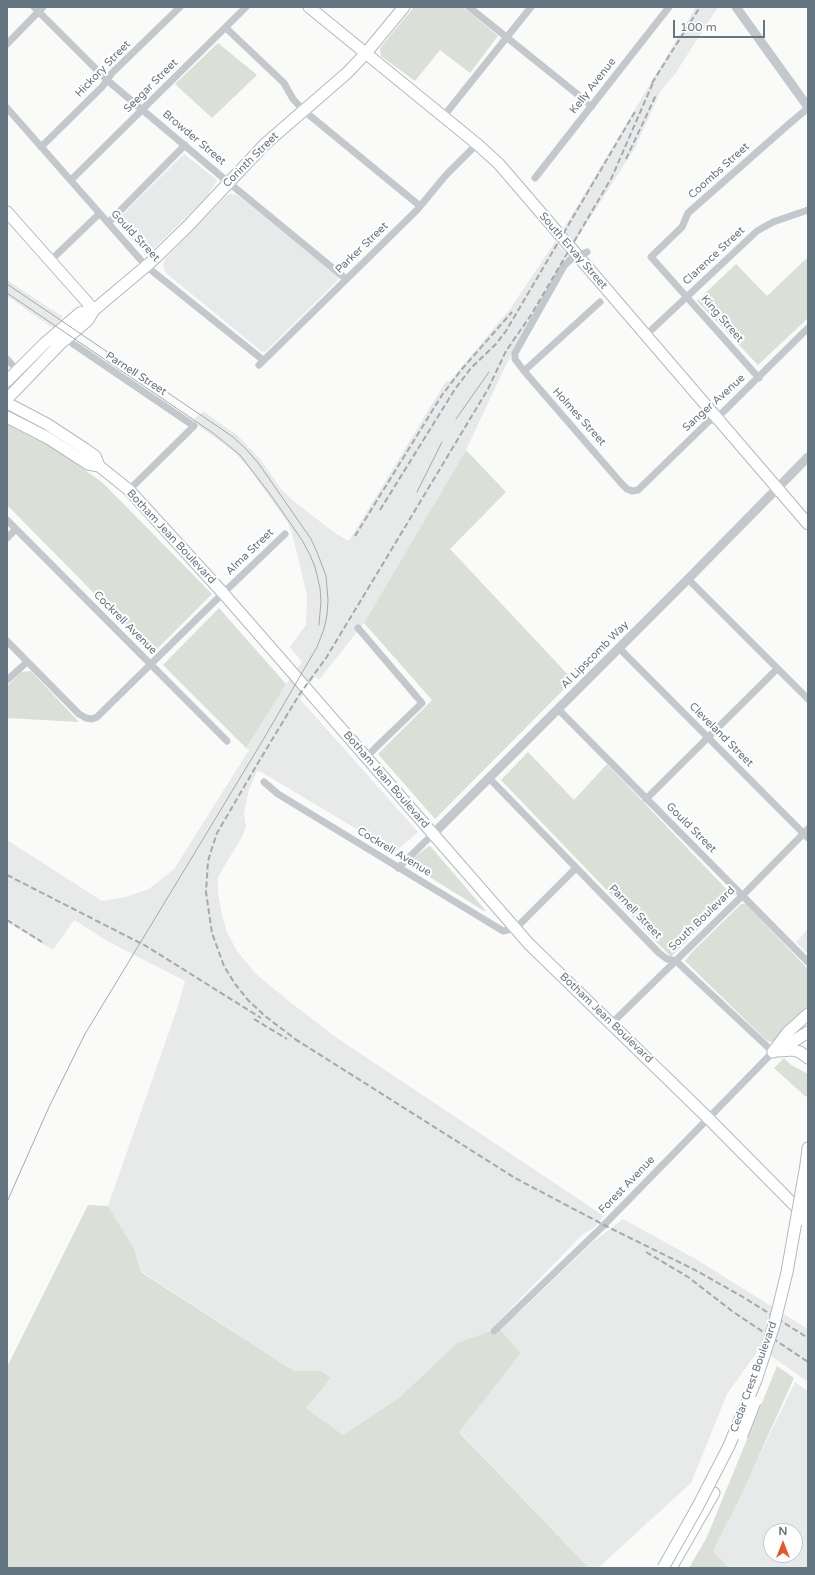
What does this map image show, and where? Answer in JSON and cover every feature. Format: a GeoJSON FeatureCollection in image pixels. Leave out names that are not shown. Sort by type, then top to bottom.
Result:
{"type":"FeatureCollection","features":[{"type":"Feature","properties":{"kind":"main road","name":"South Ervay Street"},"geometry":{"type":"LineString","coordinates":[[309,7],[499,164],[808,524]]}},
{"type":"Feature","properties":{"kind":"main road","name":"Corinth Street"},"geometry":{"type":"LineString","coordinates":[[7,399],[66,339],[88,320],[94,310],[146,266],[188,226],[260,149],[347,73],[366,53],[404,7]]}},
{"type":"Feature","properties":{"kind":"main road"},"geometry":{"type":"LineString","coordinates":[[7,212],[94,310]]}},
{"type":"Feature","properties":{"kind":"main road","name":"Corinth Street"},"geometry":{"type":"LineString","coordinates":[[7,381],[17,370],[80,314],[94,310]]}},
{"type":"Feature","properties":{"kind":"main road","name":"Botham Jean Boulevard"},"geometry":{"type":"LineString","coordinates":[[7,403],[65,435],[95,456],[99,466]]}},
{"type":"Feature","properties":{"kind":"main road","name":"Botham Jean Boulevard"},"geometry":{"type":"LineString","coordinates":[[7,417],[48,438],[88,464],[99,466],[129,490],[223,593],[529,944],[708,1118]]}},
{"type":"Feature","properties":{"kind":"main road"},"geometry":{"type":"LineString","coordinates":[[773,1052],[788,1032],[805,1018]]}},
{"type":"Feature","properties":{"kind":"main road"},"geometry":{"type":"LineString","coordinates":[[773,1052],[783,1048],[808,1032]]}},
{"type":"Feature","properties":{"kind":"main road"},"geometry":{"type":"LineString","coordinates":[[773,1052],[793,1050],[800,1052],[808,1058]]}},
{"type":"Feature","properties":{"kind":"main road"},"geometry":{"type":"LineString","coordinates":[[708,1118],[808,1219]]}},
{"type":"Feature","properties":{"kind":"main road","name":"Cedar Crest Boulevard"},"geometry":{"type":"LineString","coordinates":[[663,1568],[723,1458],[756,1380],[774,1325],[785,1279],[808,1148]]}},
{"type":"Feature","properties":{"kind":"main road","name":"Cedar Crest Boulevard"},"geometry":{"type":"LineString","coordinates":[[671,1568],[704,1511],[731,1457],[748,1421],[764,1378],[788,1296],[808,1198]]}},
{"type":"Feature","properties":{"kind":"street","name":"Hickory Street"},"geometry":{"type":"LineString","coordinates":[[41,147],[102,87],[112,73],[180,7]]}},
{"type":"Feature","properties":{"kind":"street","name":"Seegar Street"},"geometry":{"type":"LineString","coordinates":[[71,180],[246,7]]}},
{"type":"Feature","properties":{"kind":"street"},"geometry":{"type":"LineString","coordinates":[[469,7],[592,106]]}},
{"type":"Feature","properties":{"kind":"street"},"geometry":{"type":"LineString","coordinates":[[443,117],[531,7]]}},
{"type":"Feature","properties":{"kind":"street","name":"Kelly Avenue"},"geometry":{"type":"LineString","coordinates":[[535,178],[669,7]]}},
{"type":"Feature","properties":{"kind":"street"},"geometry":{"type":"LineString","coordinates":[[736,7],[808,108]]}},
{"type":"Feature","properties":{"kind":"street","name":"Browder Street"},"geometry":{"type":"LineString","coordinates":[[38,8],[107,80],[346,279]]}},
{"type":"Feature","properties":{"kind":"street"},"geometry":{"type":"LineString","coordinates":[[7,44],[38,8]]}},
{"type":"Feature","properties":{"kind":"street"},"geometry":{"type":"LineString","coordinates":[[226,28],[266,64],[284,83],[293,99],[303,110],[420,206]]}},
{"type":"Feature","properties":{"kind":"street","name":"Gould Street"},"geometry":{"type":"LineString","coordinates":[[7,108],[146,266],[261,362]]}},
{"type":"Feature","properties":{"kind":"street","name":"Coombs Street"},"geometry":{"type":"LineString","coordinates":[[651,256],[682,227],[688,214],[808,108]]}},
{"type":"Feature","properties":{"kind":"street","name":"Parker Street"},"geometry":{"type":"LineString","coordinates":[[261,362],[420,206],[441,180],[476,144]]}},
{"type":"Feature","properties":{"kind":"street"},"geometry":{"type":"LineString","coordinates":[[108,223],[185,145]]}},
{"type":"Feature","properties":{"kind":"street","name":"Clarence Street"},"geometry":{"type":"LineString","coordinates":[[646,335],[757,231],[773,222],[808,210]]}},
{"type":"Feature","properties":{"kind":"street"},"geometry":{"type":"LineString","coordinates":[[50,261],[100,214]]}},
{"type":"Feature","properties":{"kind":"street","name":"Holmes Street"},"geometry":{"type":"LineString","coordinates":[[587,252],[570,260],[564,266],[515,353],[515,359],[524,372],[627,489],[632,491]]}},
{"type":"Feature","properties":{"kind":"street","name":"King Street"},"geometry":{"type":"LineString","coordinates":[[651,256],[759,378]]}},
{"type":"Feature","properties":{"kind":"street"},"geometry":{"type":"LineString","coordinates":[[524,372],[600,302]]}},
{"type":"Feature","properties":{"kind":"street","name":"Sanger Avenue"},"geometry":{"type":"LineString","coordinates":[[632,491],[638,490],[709,421],[717,418],[808,328]]}},
{"type":"Feature","properties":{"kind":"street","name":"Parnell Street"},"geometry":{"type":"LineString","coordinates":[[66,339],[194,426],[129,490]]}},
{"type":"Feature","properties":{"kind":"street"},"geometry":{"type":"LineString","coordinates":[[7,359],[17,370]]}},
{"type":"Feature","properties":{"kind":"street","name":"Al Lipscomb Way"},"geometry":{"type":"LineString","coordinates":[[398,868],[688,580],[808,456]]}},
{"type":"Feature","properties":{"kind":"street","name":"Cockrell Avenue"},"geometry":{"type":"LineString","coordinates":[[7,520],[227,741]]}},
{"type":"Feature","properties":{"kind":"street"},"geometry":{"type":"LineString","coordinates":[[7,538],[16,529]]}},
{"type":"Feature","properties":{"kind":"street","name":"Alma Street"},"geometry":{"type":"LineString","coordinates":[[27,662],[79,714],[86,718],[97,718],[284,534]]}},
{"type":"Feature","properties":{"kind":"street"},"geometry":{"type":"LineString","coordinates":[[688,580],[808,699]]}},
{"type":"Feature","properties":{"kind":"street"},"geometry":{"type":"LineString","coordinates":[[358,628],[422,703],[366,757]]}},
{"type":"Feature","properties":{"kind":"street"},"geometry":{"type":"LineString","coordinates":[[7,641],[27,662],[7,680]]}},
{"type":"Feature","properties":{"kind":"street","name":"Cleveland Street"},"geometry":{"type":"LineString","coordinates":[[619,648],[708,738],[807,833]]}},
{"type":"Feature","properties":{"kind":"street"},"geometry":{"type":"LineString","coordinates":[[646,799],[777,669]]}},
{"type":"Feature","properties":{"kind":"street","name":"Gould Street"},"geometry":{"type":"LineString","coordinates":[[558,709],[808,962]]}},
{"type":"Feature","properties":{"kind":"street","name":"Parnell Street"},"geometry":{"type":"LineString","coordinates":[[489,778],[659,953],[667,959],[676,960],[773,1052]]}},
{"type":"Feature","properties":{"kind":"street","name":"Cockrell Avenue"},"geometry":{"type":"LineString","coordinates":[[264,782],[278,794],[498,929],[503,931],[516,928]]}},
{"type":"Feature","properties":{"kind":"street","name":"South Boulevard"},"geometry":{"type":"LineString","coordinates":[[611,1024],[807,833]]}},
{"type":"Feature","properties":{"kind":"street"},"geometry":{"type":"LineString","coordinates":[[516,928],[576,868]]}},
{"type":"Feature","properties":{"kind":"street","name":"Forest Avenue"},"geometry":{"type":"LineString","coordinates":[[494,1331],[601,1228],[773,1052]]}},
{"type":"Feature","properties":{"kind":"shaded area"},"geometry":{"type":"Polygon","coordinates":[[[414,7],[463,7],[498,36],[470,73],[440,50],[415,81],[381,56],[380,48],[414,7]]]}},
{"type":"Feature","properties":{"kind":"shaded area"},"geometry":{"type":"Polygon","coordinates":[[[696,7],[718,7],[675,74],[660,92],[636,146],[575,242],[564,228],[696,7]]]}},
{"type":"Feature","properties":{"kind":"shaded area"},"geometry":{"type":"Polygon","coordinates":[[[218,43],[257,75],[212,118],[175,84],[218,43]]]}},
{"type":"Feature","properties":{"kind":"shaded area"},"geometry":{"type":"Polygon","coordinates":[[[184,154],[217,180],[206,198],[147,255],[115,222],[184,154]]]}},
{"type":"Feature","properties":{"kind":"shaded area"},"geometry":{"type":"Polygon","coordinates":[[[231,194],[237,195],[338,277],[338,280],[265,352],[261,351],[166,273],[163,265],[165,259],[226,196],[231,194]]]}},
{"type":"Feature","properties":{"kind":"shaded area"},"geometry":{"type":"Polygon","coordinates":[[[555,242],[567,255],[505,367],[466,450],[364,623],[319,680],[315,676],[300,699],[418,832],[395,852],[263,773],[257,771],[249,790],[244,813],[246,827],[242,837],[218,877],[218,893],[222,916],[227,932],[237,951],[255,973],[337,1038],[604,1216],[594,1228],[583,1234],[488,1332],[457,1343],[400,1397],[343,1435],[306,1408],[331,1378],[321,1371],[294,1371],[141,1271],[134,1248],[108,1206],[177,1009],[185,981],[109,942],[74,920],[53,950],[7,922],[7,840],[102,901],[126,897],[149,889],[174,869],[249,750],[246,748],[280,693],[302,662],[290,647],[306,625],[307,595],[292,533],[288,523],[248,467],[232,450],[192,421],[203,411],[238,436],[260,459],[281,489],[291,499],[336,534],[349,541],[446,381],[449,382],[510,309],[555,242]]]}},
{"type":"Feature","properties":{"kind":"shaded area"},"geometry":{"type":"Polygon","coordinates":[[[808,257],[808,318],[758,365],[697,301],[736,264],[767,296],[808,257]]]}},
{"type":"Feature","properties":{"kind":"shaded area"},"geometry":{"type":"Polygon","coordinates":[[[7,280],[63,317],[54,329],[7,296],[7,280]]]}},
{"type":"Feature","properties":{"kind":"shaded area"},"geometry":{"type":"Polygon","coordinates":[[[7,422],[54,448],[103,483],[212,594],[153,653],[7,505],[7,422]]]}},
{"type":"Feature","properties":{"kind":"shaded area"},"geometry":{"type":"Polygon","coordinates":[[[466,450],[506,492],[450,549],[573,680],[435,819],[378,754],[432,700],[364,623],[466,450]]]}},
{"type":"Feature","properties":{"kind":"shaded area"},"geometry":{"type":"Polygon","coordinates":[[[219,608],[286,684],[246,748],[163,665],[219,608]]]}},
{"type":"Feature","properties":{"kind":"shaded area"},"geometry":{"type":"Polygon","coordinates":[[[31,671],[79,722],[7,718],[7,686],[21,672],[31,671]]]}},
{"type":"Feature","properties":{"kind":"shaded area"},"geometry":{"type":"Polygon","coordinates":[[[528,752],[574,800],[607,764],[732,895],[671,957],[501,780],[528,752]]]}},
{"type":"Feature","properties":{"kind":"shaded area"},"geometry":{"type":"Polygon","coordinates":[[[429,846],[486,911],[412,866],[411,862],[413,858],[429,846]]]}},
{"type":"Feature","properties":{"kind":"shaded area"},"geometry":{"type":"Polygon","coordinates":[[[741,904],[746,904],[808,969],[808,1009],[775,1041],[770,1042],[766,1040],[685,961],[692,952],[741,904]]]}},
{"type":"Feature","properties":{"kind":"shaded area"},"geometry":{"type":"Polygon","coordinates":[[[808,929],[808,954],[796,942],[808,929]]]}},
{"type":"Feature","properties":{"kind":"shaded area"},"geometry":{"type":"Polygon","coordinates":[[[784,1058],[791,1065],[808,1074],[808,1095],[806,1097],[774,1068],[784,1058]]]}},
{"type":"Feature","properties":{"kind":"shaded area"},"geometry":{"type":"Polygon","coordinates":[[[88,1205],[108,1206],[134,1248],[141,1272],[294,1371],[321,1371],[331,1378],[306,1408],[343,1435],[400,1397],[457,1343],[499,1328],[521,1353],[459,1432],[589,1568],[7,1568],[7,1367],[88,1205]]]}},
{"type":"Feature","properties":{"kind":"shaded area"},"geometry":{"type":"Polygon","coordinates":[[[623,1219],[694,1258],[808,1329],[808,1382],[760,1348],[727,1394],[691,1483],[598,1568],[589,1568],[459,1431],[521,1353],[499,1328],[524,1308],[593,1242],[623,1219]]]}},
{"type":"Feature","properties":{"kind":"shaded area"},"geometry":{"type":"Polygon","coordinates":[[[777,1366],[794,1378],[742,1493],[713,1551],[729,1568],[689,1568],[707,1537],[777,1366]]]}},
{"type":"Feature","properties":{"kind":"shaded area"},"geometry":{"type":"Polygon","coordinates":[[[795,1382],[808,1391],[808,1568],[729,1568],[713,1551],[795,1382]]]}},
{"type":"Feature","properties":{"kind":"tram line"},"geometry":{"type":"LineString","coordinates":[[7,284],[233,437],[246,449],[259,464],[311,539],[326,576],[328,600],[324,629],[317,647],[263,740],[85,1034],[49,1107],[7,1202]]}},
{"type":"Feature","properties":{"kind":"tram line"},"geometry":{"type":"LineString","coordinates":[[7,293],[213,433],[240,455],[270,494],[302,540],[310,555],[315,567],[320,588],[321,601],[319,625]]}},
{"type":"Feature","properties":{"kind":"tram line"},"geometry":{"type":"LineString","coordinates":[[456,419],[489,372]]}},
{"type":"Feature","properties":{"kind":"tram line"},"geometry":{"type":"LineString","coordinates":[[417,492],[442,442]]}},
{"type":"Feature","properties":{"kind":"railway"},"geometry":{"type":"LineString","coordinates":[[652,83],[700,7]]}},
{"type":"Feature","properties":{"kind":"railway"},"geometry":{"type":"LineString","coordinates":[[299,1042],[265,1016],[248,1000],[235,984],[224,966],[212,933],[206,892],[208,861],[217,833],[299,695],[326,658],[381,567],[488,389],[506,351],[531,315],[612,177],[655,78]]}},
{"type":"Feature","properties":{"kind":"railway"},"geometry":{"type":"LineString","coordinates":[[626,159],[656,95]]}},
{"type":"Feature","properties":{"kind":"railway"},"geometry":{"type":"LineString","coordinates":[[380,510],[455,389],[471,368],[496,344],[506,331],[636,110]]}},
{"type":"Feature","properties":{"kind":"railway"},"geometry":{"type":"LineString","coordinates":[[355,536],[442,395],[462,369],[512,312]]}},
{"type":"Feature","properties":{"kind":"railway"},"geometry":{"type":"LineString","coordinates":[[7,875],[146,946],[261,1018]]}},
{"type":"Feature","properties":{"kind":"railway"},"geometry":{"type":"LineString","coordinates":[[7,920],[42,942]]}},
{"type":"Feature","properties":{"kind":"railway"},"geometry":{"type":"LineString","coordinates":[[254,1019],[287,1039]]}},
{"type":"Feature","properties":{"kind":"railway"},"geometry":{"type":"LineString","coordinates":[[295,1039],[515,1178],[604,1225],[695,1270],[743,1297],[808,1338]]}},
{"type":"Feature","properties":{"kind":"railway"},"geometry":{"type":"LineString","coordinates":[[646,1252],[688,1277],[732,1311],[808,1362]]}}]}
